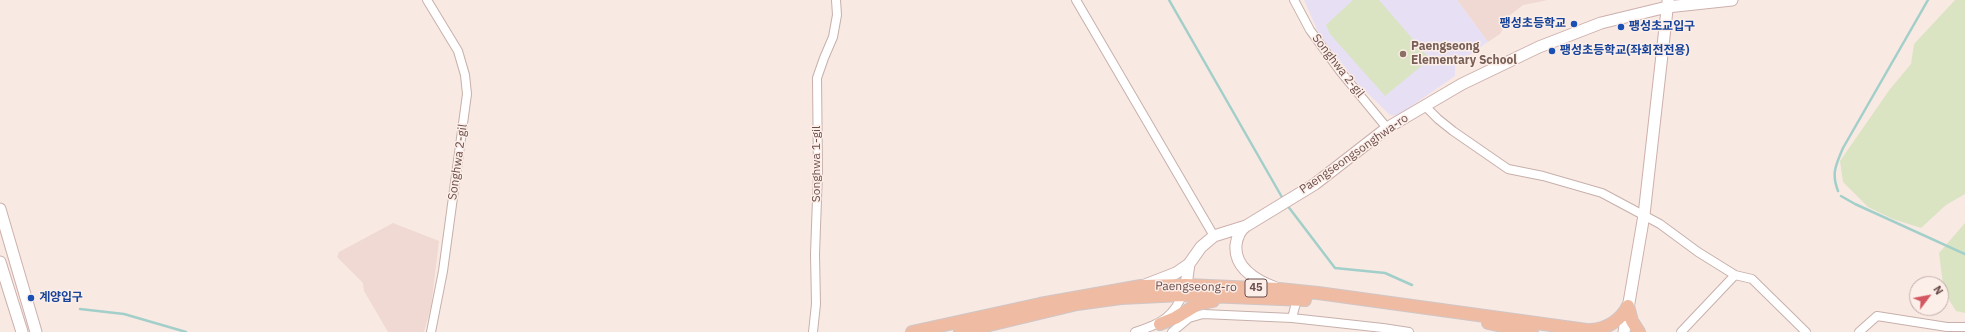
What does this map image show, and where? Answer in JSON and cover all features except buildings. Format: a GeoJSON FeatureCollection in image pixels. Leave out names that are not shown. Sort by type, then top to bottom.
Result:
{"type":"FeatureCollection","features":[{"type":"Feature","properties":{"kind":"main road","name":"Paengseong-ro"},"geometry":{"type":"LineString","coordinates":[[912,332],[1040,304],[1141,286],[1184,290],[1228,298],[1296,299],[1465,319],[1532,332]]}},
{"type":"Feature","properties":{"kind":"main road","name":"Paengseong-ro"},"geometry":{"type":"LineString","coordinates":[[960,332],[1077,304],[1121,298],[1184,290],[1279,289],[1405,304],[1596,331]]}},
{"type":"Feature","properties":{"kind":"main road"},"geometry":{"type":"LineString","coordinates":[[1160,324],[1175,318],[1198,304],[1228,298]]}},
{"type":"Feature","properties":{"kind":"main road"},"geometry":{"type":"LineString","coordinates":[[1596,331],[1612,324],[1624,314],[1628,306]]}},
{"type":"Feature","properties":{"kind":"main road"},"geometry":{"type":"LineString","coordinates":[[1628,306],[1632,321],[1639,332]]}},
{"type":"Feature","properties":{"kind":"street","name":"Songhwa 2-gil"},"geometry":{"type":"LineString","coordinates":[[427,0],[458,51],[465,75],[467,94],[443,270],[431,332]]}},
{"type":"Feature","properties":{"kind":"street","name":"Songhwa 1-gil"},"geometry":{"type":"LineString","coordinates":[[813,332],[816,304],[815,254],[818,172],[817,78],[833,37],[837,15],[836,0]]}},
{"type":"Feature","properties":{"kind":"street"},"geometry":{"type":"LineString","coordinates":[[1076,0],[1214,236]]}},
{"type":"Feature","properties":{"kind":"street","name":"Songhwa 2-gil"},"geometry":{"type":"LineString","coordinates":[[1294,0],[1310,30],[1340,71],[1387,128]]}},
{"type":"Feature","properties":{"kind":"street","name":"Paengseongsonghwa-ro"},"geometry":{"type":"LineString","coordinates":[[1184,290],[1189,264],[1201,247],[1214,236],[1246,226],[1315,184],[1387,128],[1462,84],[1539,47],[1601,23],[1667,3],[1732,0]]}},
{"type":"Feature","properties":{"kind":"street"},"geometry":{"type":"LineString","coordinates":[[1624,332],[1644,215],[1667,3]]}},
{"type":"Feature","properties":{"kind":"street"},"geometry":{"type":"LineString","coordinates":[[1425,106],[1448,127],[1508,169],[1543,176],[1602,194],[1660,224],[1698,252],[1735,275],[1752,279],[1806,332]]}},
{"type":"Feature","properties":{"kind":"street"},"geometry":{"type":"LineString","coordinates":[[0,209],[36,332]]}},
{"type":"Feature","properties":{"kind":"street"},"geometry":{"type":"LineString","coordinates":[[1246,226],[1240,232],[1236,242],[1238,259],[1251,275],[1265,284],[1279,289]]}},
{"type":"Feature","properties":{"kind":"street"},"geometry":{"type":"LineString","coordinates":[[0,259],[15,256]]}},
{"type":"Feature","properties":{"kind":"street"},"geometry":{"type":"LineString","coordinates":[[0,262],[22,332]]}},
{"type":"Feature","properties":{"kind":"street"},"geometry":{"type":"LineString","coordinates":[[1141,286],[1172,275],[1189,264]]}},
{"type":"Feature","properties":{"kind":"street"},"geometry":{"type":"LineString","coordinates":[[1681,332],[1735,275]]}},
{"type":"Feature","properties":{"kind":"street"},"geometry":{"type":"LineString","coordinates":[[1136,332],[1160,324],[1171,314],[1184,290]]}},
{"type":"Feature","properties":{"kind":"street"},"geometry":{"type":"LineString","coordinates":[[1292,318],[1296,299]]}},
{"type":"Feature","properties":{"kind":"street"},"geometry":{"type":"LineString","coordinates":[[11,332],[17,315]]}},
{"type":"Feature","properties":{"kind":"street"},"geometry":{"type":"LineString","coordinates":[[1172,332],[1188,318],[1198,315],[1292,318],[1409,332]]}},
{"type":"Feature","properties":{"kind":"street"},"geometry":{"type":"LineString","coordinates":[[1859,332],[1876,316],[1947,327],[1965,327]]}},
{"type":"Feature","properties":{"kind":"shaded area","name":"Paengseong Elementary School"},"geometry":{"type":"Polygon","coordinates":[[[1304,0],[1457,0],[1488,42],[1455,65],[1455,76],[1397,116],[1390,115],[1359,85],[1319,34],[1304,0]]]}},
{"type":"Feature","properties":{"kind":"shaded area"},"geometry":{"type":"Polygon","coordinates":[[[1457,0],[1548,0],[1523,5],[1505,19],[1504,27],[1500,34],[1488,42],[1457,0]]]}},
{"type":"Feature","properties":{"kind":"shaded area"},"geometry":{"type":"Polygon","coordinates":[[[393,223],[439,241],[431,307],[424,332],[388,332],[364,291],[363,283],[337,257],[339,252],[393,223]]]}},
{"type":"Feature","properties":{"kind":"green space"},"geometry":{"type":"Polygon","coordinates":[[[1353,0],[1379,0],[1430,59],[1385,96],[1330,34],[1326,25],[1353,0]]]}},
{"type":"Feature","properties":{"kind":"green space"},"geometry":{"type":"Polygon","coordinates":[[[1955,0],[1965,0],[1965,194],[1946,205],[1921,228],[1893,219],[1868,207],[1843,182],[1840,161],[1890,89],[1911,64],[1914,44],[1955,0]]]}},
{"type":"Feature","properties":{"kind":"green space"},"geometry":{"type":"Polygon","coordinates":[[[1965,223],[1965,313],[1956,311],[1949,300],[1949,276],[1942,276],[1939,253],[1965,223]]]}},
{"type":"Feature","properties":{"kind":"waterway"},"geometry":{"type":"LineString","coordinates":[[1169,0],[1283,199]]}},
{"type":"Feature","properties":{"kind":"waterway"},"geometry":{"type":"LineString","coordinates":[[1838,191],[1835,179],[1835,169],[1843,148],[1928,0]]}},
{"type":"Feature","properties":{"kind":"waterway"},"geometry":{"type":"LineString","coordinates":[[1841,196],[1855,204],[1965,254]]}},
{"type":"Feature","properties":{"kind":"waterway"},"geometry":{"type":"LineString","coordinates":[[1287,205],[1335,268],[1385,273],[1412,285]]}},
{"type":"Feature","properties":{"kind":"waterway"},"geometry":{"type":"LineString","coordinates":[[80,309],[124,314],[186,332]]}},
{"type":"Feature","properties":{"kind":"place","name":"팽성초등학교"},"geometry":{"type":"Point","coordinates":[1574,24]}},
{"type":"Feature","properties":{"kind":"place","name":"팽성초교입구"},"geometry":{"type":"Point","coordinates":[1621,27]}},
{"type":"Feature","properties":{"kind":"place","name":"팽성초등학교(좌회전전용)"},"geometry":{"type":"Point","coordinates":[1552,51]}},
{"type":"Feature","properties":{"kind":"place","name":"Paengseong Elementary School"},"geometry":{"type":"Point","coordinates":[1403,54]}},
{"type":"Feature","properties":{"kind":"place","name":"계양입구"},"geometry":{"type":"Point","coordinates":[31,298]}}]}
